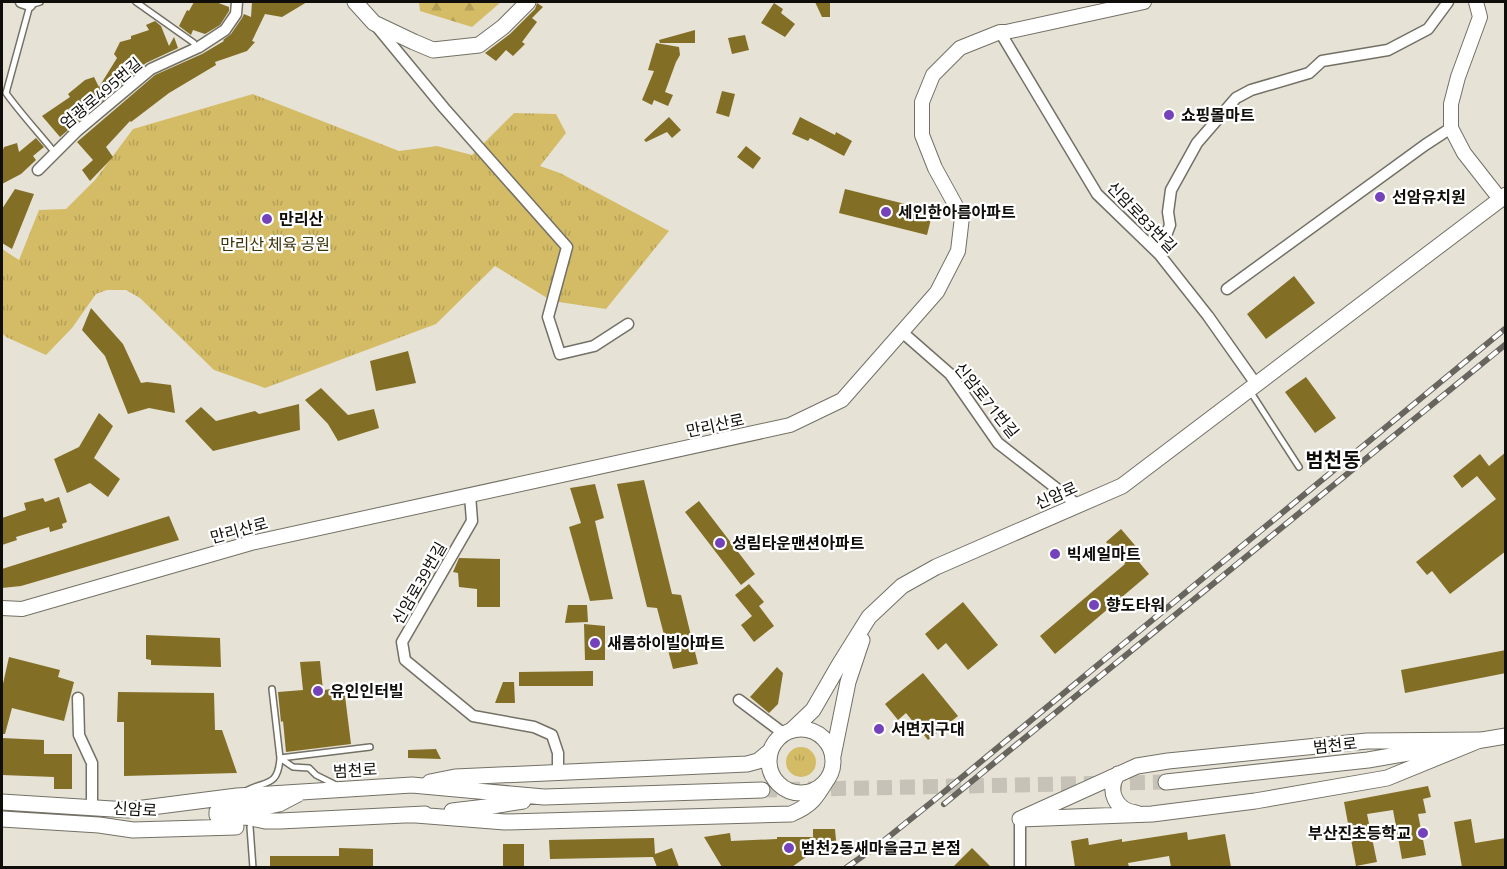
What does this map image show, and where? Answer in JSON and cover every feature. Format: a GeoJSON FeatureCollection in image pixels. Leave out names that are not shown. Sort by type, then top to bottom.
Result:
{"type":"FeatureCollection","features":[{"type":"Feature","properties":{"kind":"main road"},"geometry":{"type":"LineString","coordinates":[[355,2],[374,23],[433,50],[479,45],[503,27],[528,2]]}},
{"type":"Feature","properties":{"kind":"main road","name":"신암로"},"geometry":{"type":"LineString","coordinates":[[869,617],[902,586],[936,567],[1122,486],[1503,197]]}},
{"type":"Feature","properties":{"kind":"main road"},"geometry":{"type":"LineString","coordinates":[[828,778],[812,791],[792,792],[775,780],[770,771],[770,751],[775,741],[813,710],[869,617]]}},
{"type":"Feature","properties":{"kind":"main road"},"geometry":{"type":"LineString","coordinates":[[416,815],[506,822],[791,814],[805,808],[817,798],[832,769],[848,682],[869,617]]}},
{"type":"Feature","properties":{"kind":"main road"},"geometry":{"type":"LineString","coordinates":[[788,731],[804,729],[815,732],[824,738],[833,758]]}},
{"type":"Feature","properties":{"kind":"main road","name":"범천로"},"geometry":{"type":"LineString","coordinates":[[1167,782],[1368,760],[1506,736]]}},
{"type":"Feature","properties":{"kind":"main road"},"geometry":{"type":"LineString","coordinates":[[1020,819],[1137,766],[1168,760],[1367,741],[1480,740]]}},
{"type":"Feature","properties":{"kind":"main road"},"geometry":{"type":"LineString","coordinates":[[1020,819],[1152,814],[1255,801],[1387,778],[1480,740]]}},
{"type":"Feature","properties":{"kind":"main road"},"geometry":{"type":"LineString","coordinates":[[412,785],[455,777],[747,765],[758,761],[770,751]]}},
{"type":"Feature","properties":{"kind":"main road"},"geometry":{"type":"LineString","coordinates":[[1118,774],[1114,779],[1113,790],[1116,801],[1122,809],[1132,813],[1152,814]]}},
{"type":"Feature","properties":{"kind":"main road","name":"범천로"},"geometry":{"type":"LineString","coordinates":[[169,805],[237,796],[412,785],[544,797],[762,790]]}},
{"type":"Feature","properties":{"kind":"main road"},"geometry":{"type":"LineString","coordinates":[[265,821],[246,817],[222,818],[217,815],[217,812],[222,809],[260,808],[279,804],[304,791]]}},
{"type":"Feature","properties":{"kind":"main road","name":"범천로"},"geometry":{"type":"LineString","coordinates":[[265,821],[416,815],[486,807],[544,797]]}},
{"type":"Feature","properties":{"kind":"main road","name":"신암로"},"geometry":{"type":"LineString","coordinates":[[2,802],[128,810],[169,805]]}},
{"type":"Feature","properties":{"kind":"main road","name":"신암로"},"geometry":{"type":"LineString","coordinates":[[2,819],[99,825],[133,830],[250,827],[265,821]]}},
{"type":"Feature","properties":{"kind":"street","name":"엄광로495번길"},"geometry":{"type":"LineString","coordinates":[[38,170],[77,131],[151,69],[195,49],[225,30],[236,14],[237,2]]}},
{"type":"Feature","properties":{"kind":"street","name":"만리산로"},"geometry":{"type":"LineString","coordinates":[[2,608],[22,609],[251,543],[790,425],[842,400],[937,292],[958,251],[962,217],[935,168],[922,135],[922,102],[933,75],[960,48],[1000,32],[1144,2]]}},
{"type":"Feature","properties":{"kind":"street"},"geometry":{"type":"LineString","coordinates":[[1159,254],[1170,225],[1168,212],[1171,190],[1197,143],[1236,98],[1251,90],[1309,73],[1322,62],[1388,50],[1428,29],[1448,2]]}},
{"type":"Feature","properties":{"kind":"street"},"geometry":{"type":"LineString","coordinates":[[1476,2],[1480,17],[1458,77],[1451,104],[1451,128],[1464,153],[1503,197]]}},
{"type":"Feature","properties":{"kind":"street"},"geometry":{"type":"LineString","coordinates":[[374,23],[444,108],[567,248],[548,317],[560,354],[594,346],[628,324]]}},
{"type":"Feature","properties":{"kind":"street","name":"신암로83번길"},"geometry":{"type":"LineString","coordinates":[[1000,32],[1096,194],[1159,254],[1208,316],[1252,387]]}},
{"type":"Feature","properties":{"kind":"street"},"geometry":{"type":"LineString","coordinates":[[1227,289],[1451,128]]}},
{"type":"Feature","properties":{"kind":"street","name":"신암로71번길"},"geometry":{"type":"LineString","coordinates":[[902,332],[950,374],[998,443],[1079,506]]}},
{"type":"Feature","properties":{"kind":"street","name":"신암로39번길"},"geometry":{"type":"LineString","coordinates":[[470,495],[472,521],[402,642],[405,660],[473,716],[534,727],[552,735],[558,753],[558,772]]}},
{"type":"Feature","properties":{"kind":"street"},"geometry":{"type":"LineString","coordinates":[[78,698],[80,735],[92,763],[92,808]]}},
{"type":"Feature","properties":{"kind":"street"},"geometry":{"type":"LineString","coordinates":[[739,699],[788,731]]}},
{"type":"Feature","properties":{"kind":"street"},"geometry":{"type":"LineString","coordinates":[[1020,819],[1020,867]]}},
{"type":"Feature","properties":{"kind":"lane"},"geometry":{"type":"LineString","coordinates":[[136,2],[194,43],[195,49]]}},
{"type":"Feature","properties":{"kind":"lane"},"geometry":{"type":"LineString","coordinates":[[30,3],[6,93],[17,110],[55,153]]}},
{"type":"Feature","properties":{"kind":"lane"},"geometry":{"type":"LineString","coordinates":[[1252,387],[1299,467]]}},
{"type":"Feature","properties":{"kind":"lane"},"geometry":{"type":"LineString","coordinates":[[237,796],[252,787],[264,785],[273,780],[279,770],[280,758],[272,689]]}},
{"type":"Feature","properties":{"kind":"lane"},"geometry":{"type":"LineString","coordinates":[[280,758],[370,747]]}},
{"type":"Feature","properties":{"kind":"lane"},"geometry":{"type":"LineString","coordinates":[[280,758],[293,767],[309,768],[316,775],[342,789]]}},
{"type":"Feature","properties":{"kind":"lane"},"geometry":{"type":"LineString","coordinates":[[250,827],[253,867]]}},
{"type":"Feature","properties":{"kind":"green space"},"geometry":{"type":"Polygon","coordinates":[[[419,2],[501,2],[472,27],[420,11],[419,2]]]}},
{"type":"Feature","properties":{"kind":"green space","name":"만리산 체육 공원"},"geometry":{"type":"Polygon","coordinates":[[[253,94],[399,151],[437,146],[472,155],[514,113],[556,114],[566,133],[540,166],[560,173],[669,231],[606,309],[552,301],[495,266],[436,324],[265,388],[214,370],[140,298],[126,290],[107,290],[96,294],[72,328],[46,355],[2,333],[2,249],[19,260],[39,210],[66,209],[95,180],[133,129],[253,94]]]}},
{"type":"Feature","properties":{"kind":"green space"},"geometry":{"type":"Polygon","coordinates":[[[801,747],[812,751],[816,762],[812,773],[801,777],[790,773],[786,762],[790,751],[801,747]]]}},
{"type":"Feature","properties":{"kind":"building"},"geometry":{"type":"Polygon","coordinates":[[[194,2],[216,2],[229,7],[229,11],[220,25],[205,34],[193,30],[191,35],[179,26],[194,2]]]}},
{"type":"Feature","properties":{"kind":"building"},"geometry":{"type":"Polygon","coordinates":[[[252,2],[307,2],[282,17],[265,14],[252,41],[255,42],[247,51],[215,62],[216,65],[169,93],[130,121],[106,147],[113,157],[90,181],[82,170],[93,160],[77,142],[155,75],[202,54],[224,41],[244,14],[251,17],[252,2]]]}},
{"type":"Feature","properties":{"kind":"building"},"geometry":{"type":"Polygon","coordinates":[[[815,2],[830,2],[830,17],[822,17],[815,2]]]}},
{"type":"Feature","properties":{"kind":"building"},"geometry":{"type":"Polygon","coordinates":[[[537,3],[543,7],[532,18],[537,22],[522,42],[525,44],[513,56],[506,50],[496,61],[485,53],[510,34],[535,9],[537,3]]]}},
{"type":"Feature","properties":{"kind":"building"},"geometry":{"type":"Polygon","coordinates":[[[774,3],[783,9],[781,13],[795,24],[785,37],[761,23],[774,3]]]}},
{"type":"Feature","properties":{"kind":"building"},"geometry":{"type":"Polygon","coordinates":[[[155,21],[161,26],[169,46],[174,37],[178,48],[146,63],[60,137],[42,116],[70,97],[68,94],[85,80],[94,77],[99,87],[117,58],[114,54],[120,42],[149,30],[146,25],[155,21]]]}},
{"type":"Feature","properties":{"kind":"building"},"geometry":{"type":"Polygon","coordinates":[[[695,30],[695,43],[660,43],[659,40],[695,30]]]}},
{"type":"Feature","properties":{"kind":"building"},"geometry":{"type":"Polygon","coordinates":[[[745,35],[749,50],[732,54],[728,38],[745,35]]]}},
{"type":"Feature","properties":{"kind":"building"},"geometry":{"type":"Polygon","coordinates":[[[656,43],[679,47],[680,55],[665,92],[673,95],[668,106],[654,100],[652,105],[642,100],[654,71],[648,70],[656,43]]]}},
{"type":"Feature","properties":{"kind":"building"},"geometry":{"type":"Polygon","coordinates":[[[722,91],[735,94],[729,117],[716,113],[722,91]]]}},
{"type":"Feature","properties":{"kind":"building"},"geometry":{"type":"Polygon","coordinates":[[[669,117],[681,130],[672,138],[667,132],[646,142],[644,140],[669,117]]]}},
{"type":"Feature","properties":{"kind":"building"},"geometry":{"type":"Polygon","coordinates":[[[800,117],[852,141],[844,156],[810,138],[808,141],[792,134],[800,117]]]}},
{"type":"Feature","properties":{"kind":"building"},"geometry":{"type":"Polygon","coordinates":[[[36,138],[44,147],[33,156],[36,160],[21,174],[2,184],[4,147],[17,143],[19,152],[36,138]]]}},
{"type":"Feature","properties":{"kind":"building"},"geometry":{"type":"Polygon","coordinates":[[[746,146],[761,158],[753,169],[737,157],[746,146]]]}},
{"type":"Feature","properties":{"kind":"building"},"geometry":{"type":"Polygon","coordinates":[[[15,189],[34,194],[12,249],[2,243],[2,209],[15,189]]]}},
{"type":"Feature","properties":{"kind":"building","name":"세인한아름아파트"},"geometry":{"type":"Polygon","coordinates":[[[845,189],[933,211],[927,235],[839,213],[845,189]]]}},
{"type":"Feature","properties":{"kind":"building"},"geometry":{"type":"Polygon","coordinates":[[[1294,276],[1315,303],[1266,339],[1247,314],[1294,276]]]}},
{"type":"Feature","properties":{"kind":"building"},"geometry":{"type":"Polygon","coordinates":[[[91,308],[123,344],[141,383],[171,385],[175,413],[149,408],[128,414],[105,356],[82,330],[91,308]]]}},
{"type":"Feature","properties":{"kind":"building"},"geometry":{"type":"Polygon","coordinates":[[[408,351],[416,383],[376,391],[370,361],[408,351]]]}},
{"type":"Feature","properties":{"kind":"building"},"geometry":{"type":"Polygon","coordinates":[[[1306,377],[1336,418],[1315,433],[1285,392],[1306,377]]]}},
{"type":"Feature","properties":{"kind":"building"},"geometry":{"type":"Polygon","coordinates":[[[321,388],[348,415],[374,409],[379,428],[338,441],[328,424],[305,400],[321,388]]]}},
{"type":"Feature","properties":{"kind":"building"},"geometry":{"type":"Polygon","coordinates":[[[299,404],[300,430],[213,451],[185,421],[201,407],[216,421],[255,411],[259,414],[299,404]]]}},
{"type":"Feature","properties":{"kind":"building"},"geometry":{"type":"Polygon","coordinates":[[[99,413],[113,426],[94,458],[120,479],[108,497],[90,483],[67,493],[54,459],[79,447],[99,413]]]}},
{"type":"Feature","properties":{"kind":"building"},"geometry":{"type":"Polygon","coordinates":[[[1506,452],[1506,551],[1450,594],[1432,571],[1427,575],[1416,562],[1496,499],[1477,476],[1462,488],[1453,476],[1480,454],[1489,466],[1506,452]]]}},
{"type":"Feature","properties":{"kind":"building"},"geometry":{"type":"Polygon","coordinates":[[[644,480],[672,594],[681,595],[698,664],[673,669],[657,608],[647,607],[617,484],[644,480]]]}},
{"type":"Feature","properties":{"kind":"building"},"geometry":{"type":"Polygon","coordinates":[[[595,484],[604,518],[595,521],[613,599],[590,601],[569,527],[581,523],[570,488],[595,484]]]}},
{"type":"Feature","properties":{"kind":"building"},"geometry":{"type":"Polygon","coordinates":[[[59,497],[67,522],[62,524],[63,528],[50,532],[49,527],[16,537],[17,540],[2,545],[2,518],[26,510],[24,503],[43,498],[45,502],[59,497]]]}},
{"type":"Feature","properties":{"kind":"building","name":"성림타운맨션아파트"},"geometry":{"type":"Polygon","coordinates":[[[699,501],[755,574],[741,585],[685,512],[699,501]]]}},
{"type":"Feature","properties":{"kind":"building"},"geometry":{"type":"Polygon","coordinates":[[[169,516],[179,540],[21,586],[2,588],[2,569],[169,516]]]}},
{"type":"Feature","properties":{"kind":"building","name":"향도타워"},"geometry":{"type":"Polygon","coordinates":[[[1121,529],[1139,550],[1133,555],[1149,574],[1055,654],[1040,636],[1125,564],[1106,542],[1121,529]]]}},
{"type":"Feature","properties":{"kind":"building"},"geometry":{"type":"Polygon","coordinates":[[[459,558],[500,559],[500,607],[477,607],[477,589],[459,587],[458,573],[453,572],[459,558]]]}},
{"type":"Feature","properties":{"kind":"building"},"geometry":{"type":"Polygon","coordinates":[[[749,584],[764,602],[759,606],[774,626],[754,642],[741,625],[752,616],[735,595],[749,584]]]}},
{"type":"Feature","properties":{"kind":"building"},"geometry":{"type":"Polygon","coordinates":[[[963,602],[998,645],[968,670],[946,643],[938,650],[925,634],[963,602]]]}},
{"type":"Feature","properties":{"kind":"building"},"geometry":{"type":"Polygon","coordinates":[[[568,605],[587,605],[588,622],[565,623],[568,605]]]}},
{"type":"Feature","properties":{"kind":"building"},"geometry":{"type":"Polygon","coordinates":[[[584,624],[605,626],[605,660],[585,660],[584,624]]]}},
{"type":"Feature","properties":{"kind":"building"},"geometry":{"type":"Polygon","coordinates":[[[146,635],[220,638],[221,667],[151,665],[151,660],[146,659],[146,635]]]}},
{"type":"Feature","properties":{"kind":"building"},"geometry":{"type":"Polygon","coordinates":[[[1506,650],[1506,673],[1405,693],[1401,670],[1506,650]]]}},
{"type":"Feature","properties":{"kind":"building"},"geometry":{"type":"Polygon","coordinates":[[[9,657],[60,670],[58,677],[74,682],[64,721],[12,708],[5,734],[2,734],[2,688],[9,657]]]}},
{"type":"Feature","properties":{"kind":"building"},"geometry":{"type":"Polygon","coordinates":[[[320,661],[323,690],[344,688],[351,744],[286,752],[278,692],[303,690],[300,662],[320,661]]]}},
{"type":"Feature","properties":{"kind":"building"},"geometry":{"type":"Polygon","coordinates":[[[777,667],[783,673],[778,704],[769,713],[750,697],[777,667]]]}},
{"type":"Feature","properties":{"kind":"building"},"geometry":{"type":"Polygon","coordinates":[[[593,671],[593,686],[519,686],[519,672],[593,671]]]}},
{"type":"Feature","properties":{"kind":"building"},"geometry":{"type":"Polygon","coordinates":[[[923,673],[958,716],[928,740],[906,713],[898,720],[885,704],[923,673]]]}},
{"type":"Feature","properties":{"kind":"building"},"geometry":{"type":"Polygon","coordinates":[[[503,682],[514,682],[515,703],[495,703],[503,682]]]}},
{"type":"Feature","properties":{"kind":"building"},"geometry":{"type":"Polygon","coordinates":[[[118,692],[214,693],[215,730],[222,730],[237,773],[124,776],[124,722],[117,722],[118,692]]]}},
{"type":"Feature","properties":{"kind":"building"},"geometry":{"type":"Polygon","coordinates":[[[2,738],[44,740],[44,754],[72,754],[72,789],[54,789],[54,777],[2,775],[2,738]]]}},
{"type":"Feature","properties":{"kind":"building"},"geometry":{"type":"Polygon","coordinates":[[[436,749],[441,759],[408,758],[408,750],[436,749]]]}},
{"type":"Feature","properties":{"kind":"building"},"geometry":{"type":"Polygon","coordinates":[[[1428,786],[1431,797],[1423,799],[1426,813],[1418,814],[1426,855],[1402,859],[1393,810],[1367,814],[1377,862],[1356,866],[1344,802],[1428,786]]]}},
{"type":"Feature","properties":{"kind":"building"},"geometry":{"type":"Polygon","coordinates":[[[1471,819],[1475,843],[1506,838],[1506,867],[1462,867],[1454,822],[1471,819]]]}},
{"type":"Feature","properties":{"kind":"building"},"geometry":{"type":"Polygon","coordinates":[[[813,829],[835,829],[837,851],[810,854],[792,867],[722,867],[704,837],[730,833],[731,841],[813,837],[813,829]]]}},
{"type":"Feature","properties":{"kind":"building"},"geometry":{"type":"Polygon","coordinates":[[[1187,832],[1188,840],[1225,834],[1231,867],[1171,867],[1169,856],[1128,863],[1129,867],[1075,867],[1071,841],[1088,838],[1089,845],[1187,832]]]}},
{"type":"Feature","properties":{"kind":"building"},"geometry":{"type":"Polygon","coordinates":[[[654,838],[655,854],[672,848],[679,867],[657,867],[653,857],[550,859],[549,840],[654,838]]]}},
{"type":"Feature","properties":{"kind":"building"},"geometry":{"type":"Polygon","coordinates":[[[503,844],[524,844],[524,867],[503,867],[503,844]]]}},
{"type":"Feature","properties":{"kind":"building"},"geometry":{"type":"Polygon","coordinates":[[[339,848],[373,849],[373,867],[270,867],[270,856],[339,856],[339,848]]]}},
{"type":"Feature","properties":{"kind":"building"},"geometry":{"type":"Polygon","coordinates":[[[972,848],[991,867],[953,867],[972,848]]]}},
{"type":"Feature","properties":{"kind":"tunnel"},"geometry":{"type":"LineString","coordinates":[[762,790],[1166,782]]}},
{"type":"Feature","properties":{"kind":"railway"},"geometry":{"type":"LineString","coordinates":[[846,868],[938,797],[1506,328]]}},
{"type":"Feature","properties":{"kind":"railway"},"geometry":{"type":"LineString","coordinates":[[944,804],[1506,344]]}},
{"type":"Feature","properties":{"kind":"place","name":"쇼핑몰마트"},"geometry":{"type":"Point","coordinates":[1169,115]}},
{"type":"Feature","properties":{"kind":"place","name":"선암유치원"},"geometry":{"type":"Point","coordinates":[1380,197]}},
{"type":"Feature","properties":{"kind":"place","name":"세인한아름아파트"},"geometry":{"type":"Point","coordinates":[886,212]}},
{"type":"Feature","properties":{"kind":"place","name":"만리산"},"geometry":{"type":"Point","coordinates":[267,219]}},
{"type":"Feature","properties":{"kind":"place","name":"성림타운맨션아파트"},"geometry":{"type":"Point","coordinates":[720,543]}},
{"type":"Feature","properties":{"kind":"place","name":"빅세일마트"},"geometry":{"type":"Point","coordinates":[1055,554]}},
{"type":"Feature","properties":{"kind":"place","name":"향도타워"},"geometry":{"type":"Point","coordinates":[1094,605]}},
{"type":"Feature","properties":{"kind":"place","name":"새롬하이빌아파트"},"geometry":{"type":"Point","coordinates":[595,643]}},
{"type":"Feature","properties":{"kind":"place","name":"유인인터빌"},"geometry":{"type":"Point","coordinates":[318,691]}},
{"type":"Feature","properties":{"kind":"place","name":"서면지구대"},"geometry":{"type":"Point","coordinates":[879,729]}},
{"type":"Feature","properties":{"kind":"place","name":"부산진초등학교"},"geometry":{"type":"Point","coordinates":[1423,833]}},
{"type":"Feature","properties":{"kind":"place","name":"범천2동새마을금고 본점"},"geometry":{"type":"Point","coordinates":[789,848]}},
{"type":"Feature","properties":{"kind":"district","name":"범천동"},"geometry":{"type":"Point","coordinates":[1333,460]}}]}
